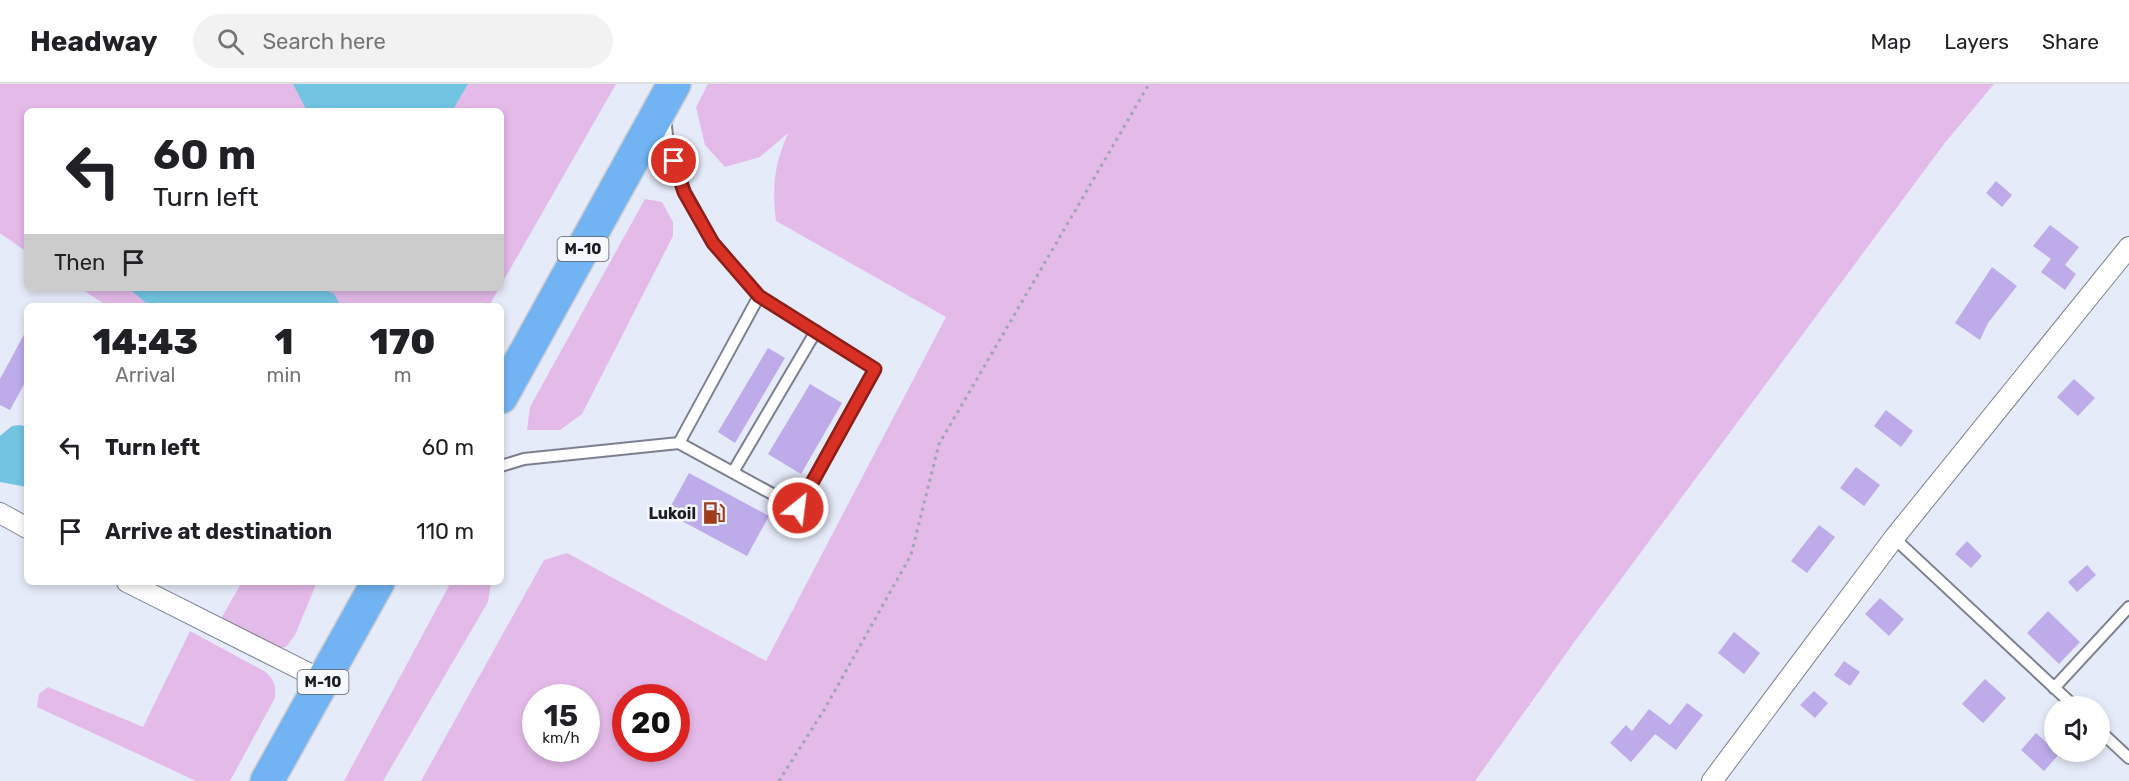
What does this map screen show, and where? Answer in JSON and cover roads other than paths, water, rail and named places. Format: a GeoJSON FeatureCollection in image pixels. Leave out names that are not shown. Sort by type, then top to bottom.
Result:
{"type":"FeatureCollection","features":[{"type":"Feature","properties":{"kind":"highway","name":"М-10"},"geometry":{"type":"LineString","coordinates":[[504,351],[663,90]]}},
{"type":"Feature","properties":{"kind":"highway","name":"М-10"},"geometry":{"type":"LineString","coordinates":[[504,391],[663,90]]}},
{"type":"Feature","properties":{"kind":"highway","name":"М-10"},"geometry":{"type":"LineString","coordinates":[[267,781],[376,585]]}},
{"type":"Feature","properties":{"kind":"highway","name":"М-10"},"geometry":{"type":"LineString","coordinates":[[289,781],[397,585]]}},
{"type":"Feature","properties":{"kind":"street"},"geometry":{"type":"LineString","coordinates":[[1712,781],[1894,538],[2129,247]]}},
{"type":"Feature","properties":{"kind":"street"},"geometry":{"type":"LineString","coordinates":[[0,513],[24,526]]}},
{"type":"Feature","properties":{"kind":"street"},"geometry":{"type":"LineString","coordinates":[[134,585],[324,681]]}},
{"type":"Feature","properties":{"kind":"lane"},"geometry":{"type":"LineString","coordinates":[[504,465],[524,459],[679,443],[798,508],[875,369],[759,296],[713,243],[684,192],[668,145],[663,90]]}},
{"type":"Feature","properties":{"kind":"lane"},"geometry":{"type":"LineString","coordinates":[[679,443],[759,296]]}},
{"type":"Feature","properties":{"kind":"lane"},"geometry":{"type":"LineString","coordinates":[[733,472],[816,331]]}},
{"type":"Feature","properties":{"kind":"lane"},"geometry":{"type":"LineString","coordinates":[[1894,538],[2063,696]]}},
{"type":"Feature","properties":{"kind":"lane"},"geometry":{"type":"LineString","coordinates":[[2054,688],[2129,607]]}},
{"type":"Feature","properties":{"kind":"lane"},"geometry":{"type":"LineString","coordinates":[[2110,740],[2129,758]]}},
{"type":"Feature","properties":{"kind":"water"},"geometry":{"type":"Polygon","coordinates":[[[293,84],[468,84],[454,108],[305,108],[293,84]]]}},
{"type":"Feature","properties":{"kind":"water"},"geometry":{"type":"Polygon","coordinates":[[[132,291],[328,291],[334,294],[339,303],[146,303],[132,291]]]}},
{"type":"Feature","properties":{"kind":"water"},"geometry":{"type":"Polygon","coordinates":[[[12,426],[24,426],[24,486],[0,482],[0,436],[12,426]]]}},
{"type":"Feature","properties":{"kind":"place","name":"Lukoil"},"geometry":{"type":"Point","coordinates":[714,513]}}]}
